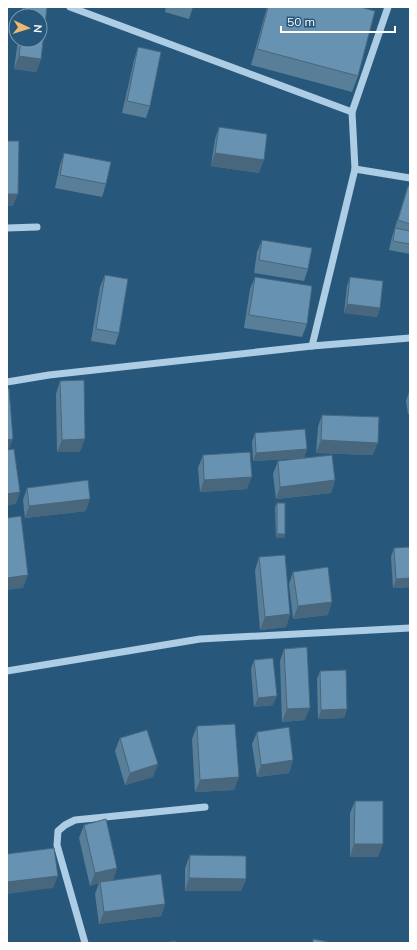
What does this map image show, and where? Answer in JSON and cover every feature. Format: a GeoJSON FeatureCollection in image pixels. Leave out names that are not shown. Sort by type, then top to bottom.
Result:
{"type":"FeatureCollection","features":[{"type":"Feature","properties":{"kind":"street"},"geometry":{"type":"LineString","coordinates":[[70,7],[352,112]]}},
{"type":"Feature","properties":{"kind":"street"},"geometry":{"type":"LineString","coordinates":[[312,346],[355,169],[352,112],[388,7]]}},
{"type":"Feature","properties":{"kind":"street"},"geometry":{"type":"LineString","coordinates":[[355,169],[410,178]]}},
{"type":"Feature","properties":{"kind":"street"},"geometry":{"type":"LineString","coordinates":[[7,228],[37,227]]}},
{"type":"Feature","properties":{"kind":"street"},"geometry":{"type":"LineString","coordinates":[[7,382],[312,346],[410,338]]}},
{"type":"Feature","properties":{"kind":"street"},"geometry":{"type":"LineString","coordinates":[[7,671],[200,640],[410,628]]}},
{"type":"Feature","properties":{"kind":"street"},"geometry":{"type":"LineString","coordinates":[[85,943],[57,845],[58,831],[65,825],[75,820],[204,807]]}},
{"type":"Feature","properties":{"kind":"building"},"geometry":{"type":"Polygon","coordinates":[[[25,7],[47,7],[47,8],[25,7]]]}},
{"type":"Feature","properties":{"kind":"building"},"geometry":{"type":"Polygon","coordinates":[[[268,7],[360,7],[375,11],[358,76],[257,49],[268,7]]]}},
{"type":"Feature","properties":{"kind":"building"},"geometry":{"type":"Polygon","coordinates":[[[138,47],[161,52],[150,106],[127,101],[138,47]]]}},
{"type":"Feature","properties":{"kind":"building"},"geometry":{"type":"Polygon","coordinates":[[[20,48],[42,48],[41,59],[19,56],[20,48]]]}},
{"type":"Feature","properties":{"kind":"building"},"geometry":{"type":"Polygon","coordinates":[[[219,127],[267,134],[264,160],[215,153],[219,127]]]}},
{"type":"Feature","properties":{"kind":"building"},"geometry":{"type":"Polygon","coordinates":[[[7,141],[19,141],[18,194],[7,194],[7,141]]]}},
{"type":"Feature","properties":{"kind":"building"},"geometry":{"type":"Polygon","coordinates":[[[64,153],[111,162],[106,184],[60,175],[64,153]]]}},
{"type":"Feature","properties":{"kind":"building"},"geometry":{"type":"Polygon","coordinates":[[[408,186],[410,187],[410,224],[398,220],[408,186]]]}},
{"type":"Feature","properties":{"kind":"building"},"geometry":{"type":"Polygon","coordinates":[[[395,228],[410,231],[410,244],[393,241],[395,228]]]}},
{"type":"Feature","properties":{"kind":"building"},"geometry":{"type":"Polygon","coordinates":[[[262,240],[312,248],[308,269],[259,260],[262,240]]]}},
{"type":"Feature","properties":{"kind":"building"},"geometry":{"type":"Polygon","coordinates":[[[105,275],[128,279],[119,333],[96,329],[105,275]]]}},
{"type":"Feature","properties":{"kind":"building"},"geometry":{"type":"Polygon","coordinates":[[[255,277],[312,286],[307,324],[249,315],[255,277]]]}},
{"type":"Feature","properties":{"kind":"building"},"geometry":{"type":"Polygon","coordinates":[[[350,277],[383,281],[380,308],[347,304],[350,277]]]}},
{"type":"Feature","properties":{"kind":"building"},"geometry":{"type":"Polygon","coordinates":[[[84,380],[85,439],[62,440],[60,381],[84,380]]]}},
{"type":"Feature","properties":{"kind":"building"},"geometry":{"type":"Polygon","coordinates":[[[9,388],[13,439],[7,440],[7,389],[9,388]]]}},
{"type":"Feature","properties":{"kind":"building"},"geometry":{"type":"Polygon","coordinates":[[[322,415],[379,417],[378,443],[321,440],[322,415]]]}},
{"type":"Feature","properties":{"kind":"building"},"geometry":{"type":"Polygon","coordinates":[[[305,429],[307,449],[256,453],[255,433],[305,429]]]}},
{"type":"Feature","properties":{"kind":"building"},"geometry":{"type":"Polygon","coordinates":[[[14,449],[20,492],[7,494],[7,450],[14,449]]]}},
{"type":"Feature","properties":{"kind":"building"},"geometry":{"type":"Polygon","coordinates":[[[250,452],[252,477],[204,480],[203,455],[250,452]]]}},
{"type":"Feature","properties":{"kind":"building"},"geometry":{"type":"Polygon","coordinates":[[[332,455],[335,480],[280,487],[278,461],[332,455]]]}},
{"type":"Feature","properties":{"kind":"building"},"geometry":{"type":"Polygon","coordinates":[[[88,480],[90,499],[29,506],[27,488],[88,480]]]}},
{"type":"Feature","properties":{"kind":"building"},"geometry":{"type":"Polygon","coordinates":[[[277,503],[285,503],[285,534],[277,534],[277,503]]]}},
{"type":"Feature","properties":{"kind":"building"},"geometry":{"type":"Polygon","coordinates":[[[21,516],[28,575],[7,578],[7,518],[21,516]]]}},
{"type":"Feature","properties":{"kind":"building"},"geometry":{"type":"Polygon","coordinates":[[[410,547],[410,578],[396,579],[394,548],[410,547]]]}},
{"type":"Feature","properties":{"kind":"building"},"geometry":{"type":"Polygon","coordinates":[[[285,555],[290,614],[265,617],[259,557],[285,555]]]}},
{"type":"Feature","properties":{"kind":"building"},"geometry":{"type":"Polygon","coordinates":[[[328,567],[332,602],[298,606],[293,572],[328,567]]]}},
{"type":"Feature","properties":{"kind":"building"},"geometry":{"type":"Polygon","coordinates":[[[307,647],[310,708],[287,709],[284,649],[307,647]]]}},
{"type":"Feature","properties":{"kind":"building"},"geometry":{"type":"Polygon","coordinates":[[[273,658],[277,696],[258,698],[254,660],[273,658]]]}},
{"type":"Feature","properties":{"kind":"building"},"geometry":{"type":"Polygon","coordinates":[[[346,670],[347,709],[321,710],[320,671],[346,670]]]}},
{"type":"Feature","properties":{"kind":"building"},"geometry":{"type":"Polygon","coordinates":[[[235,724],[239,777],[200,780],[197,726],[235,724]]]}},
{"type":"Feature","properties":{"kind":"building"},"geometry":{"type":"Polygon","coordinates":[[[289,727],[293,760],[261,765],[257,732],[289,727]]]}},
{"type":"Feature","properties":{"kind":"building"},"geometry":{"type":"Polygon","coordinates":[[[147,730],[158,764],[130,773],[120,738],[147,730]]]}},
{"type":"Feature","properties":{"kind":"building"},"geometry":{"type":"Polygon","coordinates":[[[355,801],[383,801],[383,844],[354,844],[355,801]]]}},
{"type":"Feature","properties":{"kind":"building"},"geometry":{"type":"Polygon","coordinates":[[[106,819],[117,868],[95,873],[84,825],[106,819]]]}},
{"type":"Feature","properties":{"kind":"building"},"geometry":{"type":"Polygon","coordinates":[[[54,848],[58,876],[7,882],[7,854],[54,848]]]}},
{"type":"Feature","properties":{"kind":"building"},"geometry":{"type":"Polygon","coordinates":[[[190,855],[246,856],[246,879],[189,878],[190,855]]]}},
{"type":"Feature","properties":{"kind":"building"},"geometry":{"type":"Polygon","coordinates":[[[161,874],[165,904],[104,912],[100,882],[161,874]]]}},
{"type":"Feature","properties":{"kind":"building"},"geometry":{"type":"Polygon","coordinates":[[[313,939],[333,943],[313,943],[313,939]]]}}]}
